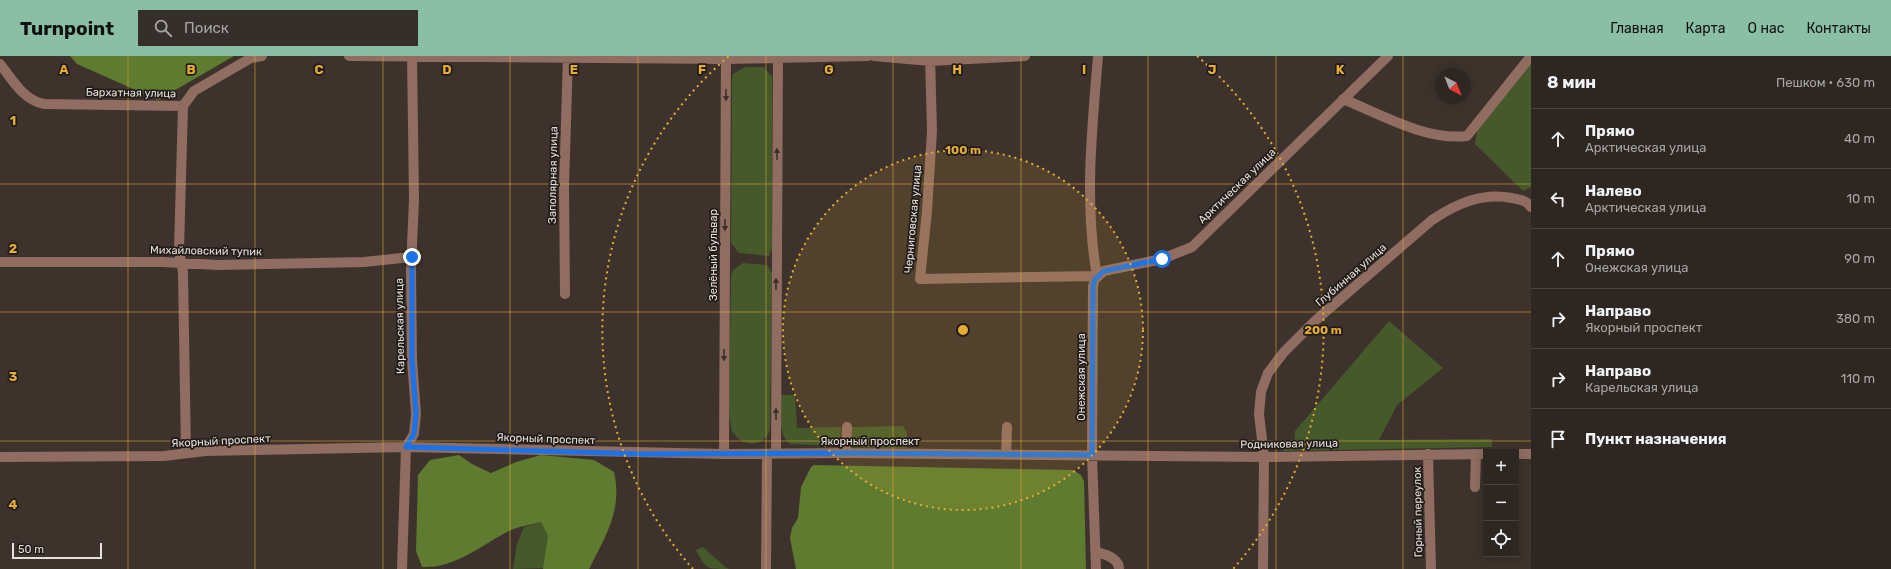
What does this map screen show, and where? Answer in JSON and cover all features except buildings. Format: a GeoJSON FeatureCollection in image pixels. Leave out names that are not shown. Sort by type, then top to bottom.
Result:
{"type":"FeatureCollection","features":[{"type":"Feature","properties":{"kind":"street","name":"Бархатная улица"},"geometry":{"type":"LineString","coordinates":[[0,64],[27,97],[34,102],[44,104],[183,106],[194,91],[251,58],[262,56]]}},
{"type":"Feature","properties":{"kind":"street"},"geometry":{"type":"LineString","coordinates":[[349,56],[726,58],[868,56]]}},
{"type":"Feature","properties":{"kind":"street","name":"Заполярная улица"},"geometry":{"type":"LineString","coordinates":[[565,294],[564,187],[568,56]]}},
{"type":"Feature","properties":{"kind":"street"},"geometry":{"type":"LineString","coordinates":[[874,56],[930,59],[1025,56]]}},
{"type":"Feature","properties":{"kind":"street"},"geometry":{"type":"LineString","coordinates":[[1097,276],[1091,232],[1090,166],[1098,56]]}},
{"type":"Feature","properties":{"kind":"street","name":"Арктическая улица"},"geometry":{"type":"LineString","coordinates":[[1097,276],[1104,271],[1162,259],[1192,247],[1388,56]]}},
{"type":"Feature","properties":{"kind":"street"},"geometry":{"type":"LineString","coordinates":[[1343,99],[1420,130],[1443,137],[1467,136],[1531,56]]}},
{"type":"Feature","properties":{"kind":"street","name":"Карельская улица"},"geometry":{"type":"LineString","coordinates":[[402,569],[406,447],[414,434],[416,414],[412,359],[412,257],[414,199],[412,57]]}},
{"type":"Feature","properties":{"kind":"street","name":"Зелёный бульвар"},"geometry":{"type":"LineString","coordinates":[[724,454],[726,58]]}},
{"type":"Feature","properties":{"kind":"street"},"geometry":{"type":"LineString","coordinates":[[766,569],[772,454],[778,58]]}},
{"type":"Feature","properties":{"kind":"street","name":"Черниговская улица"},"geometry":{"type":"LineString","coordinates":[[930,59],[932,131],[927,211],[920,279],[1097,276]]}},
{"type":"Feature","properties":{"kind":"street"},"geometry":{"type":"LineString","coordinates":[[183,106],[179,249],[183,273],[186,453]]}},
{"type":"Feature","properties":{"kind":"street","name":"Глубинная улица"},"geometry":{"type":"LineString","coordinates":[[1263,569],[1264,457],[1259,414],[1261,392],[1268,373],[1284,352],[1316,320],[1432,220],[1450,208],[1482,197],[1505,197],[1526,201],[1531,207]]}},
{"type":"Feature","properties":{"kind":"street","name":"Михайловский тупик"},"geometry":{"type":"LineString","coordinates":[[0,262],[181,262],[218,265],[364,262],[412,257]]}},
{"type":"Feature","properties":{"kind":"street","name":"Онежская улица"},"geometry":{"type":"LineString","coordinates":[[1096,569],[1092,455],[1093,286],[1097,276]]}},
{"type":"Feature","properties":{"kind":"street"},"geometry":{"type":"LineString","coordinates":[[846,453],[847,427]]}},
{"type":"Feature","properties":{"kind":"street"},"geometry":{"type":"LineString","coordinates":[[1006,455],[1007,427]]}},
{"type":"Feature","properties":{"kind":"street","name":"Якорный проспект"},"geometry":{"type":"LineString","coordinates":[[0,457],[164,456],[186,453],[406,447],[724,454],[846,453],[1092,455]]}},
{"type":"Feature","properties":{"kind":"street","name":"Горный переулок"},"geometry":{"type":"LineString","coordinates":[[1428,454],[1431,569]]}},
{"type":"Feature","properties":{"kind":"street"},"geometry":{"type":"LineString","coordinates":[[1475,487],[1481,454]]}},
{"type":"Feature","properties":{"kind":"street","name":"Родниковая улица"},"geometry":{"type":"LineString","coordinates":[[1092,455],[1264,457],[1481,454]]}},
{"type":"Feature","properties":{"kind":"street"},"geometry":{"type":"LineString","coordinates":[[1519,454],[1531,454]]}},
{"type":"Feature","properties":{"kind":"street"},"geometry":{"type":"LineString","coordinates":[[1096,552],[1108,555],[1119,566],[1119,569]]}},
{"type":"Feature","properties":{"kind":"green space"},"geometry":{"type":"Polygon","coordinates":[[[70,56],[234,56],[158,100],[77,64],[70,56]]]}},
{"type":"Feature","properties":{"kind":"green space"},"geometry":{"type":"Polygon","coordinates":[[[1531,60],[1531,187],[1523,191],[1475,144],[1478,127],[1531,60]]]}},
{"type":"Feature","properties":{"kind":"green space"},"geometry":{"type":"Polygon","coordinates":[[[745,67],[764,67],[772,77],[772,248],[769,256],[739,253],[731,243],[732,79],[733,74],[745,67]]]}},
{"type":"Feature","properties":{"kind":"green space"},"geometry":{"type":"Polygon","coordinates":[[[743,263],[767,265],[772,273],[770,429],[763,440],[752,444],[741,440],[732,431],[729,412],[731,277],[733,270],[743,263]]]}},
{"type":"Feature","properties":{"kind":"green space"},"geometry":{"type":"Polygon","coordinates":[[[1389,321],[1443,368],[1397,405],[1379,440],[1492,439],[1492,447],[1282,451],[1295,438],[1295,431],[1389,321]]]}},
{"type":"Feature","properties":{"kind":"green space"},"geometry":{"type":"Polygon","coordinates":[[[781,395],[795,395],[797,428],[841,427],[840,446],[790,444],[783,435],[781,428],[781,395]]]}},
{"type":"Feature","properties":{"kind":"green space"},"geometry":{"type":"Polygon","coordinates":[[[903,426],[907,433],[906,448],[851,447],[852,427],[903,426]]]}},
{"type":"Feature","properties":{"kind":"green space"},"geometry":{"type":"Polygon","coordinates":[[[459,455],[472,464],[491,473],[516,462],[541,455],[594,460],[614,472],[616,499],[611,523],[589,569],[543,569],[548,536],[541,522],[522,526],[509,531],[456,561],[433,567],[422,567],[416,551],[418,475],[430,460],[459,455]]]}},
{"type":"Feature","properties":{"kind":"green space"},"geometry":{"type":"Polygon","coordinates":[[[814,465],[1073,470],[1081,475],[1084,481],[1086,569],[796,569],[790,538],[792,528],[798,518],[801,487],[811,467],[814,465]]]}},
{"type":"Feature","properties":{"kind":"green space"},"geometry":{"type":"Polygon","coordinates":[[[541,522],[548,536],[544,568],[513,569],[517,544],[524,527],[541,522]]]}},
{"type":"Feature","properties":{"kind":"green space"},"geometry":{"type":"Polygon","coordinates":[[[703,547],[729,569],[715,569],[707,567],[696,550],[703,547]]]}},
{"type":"Feature","properties":{"kind":"route"},"geometry":{"type":"LineString","coordinates":[[412,257],[412,359],[416,414],[414,434],[406,447],[644,454],[846,453],[1092,455],[1093,286],[1095,279],[1104,271],[1162,259]]}}]}
